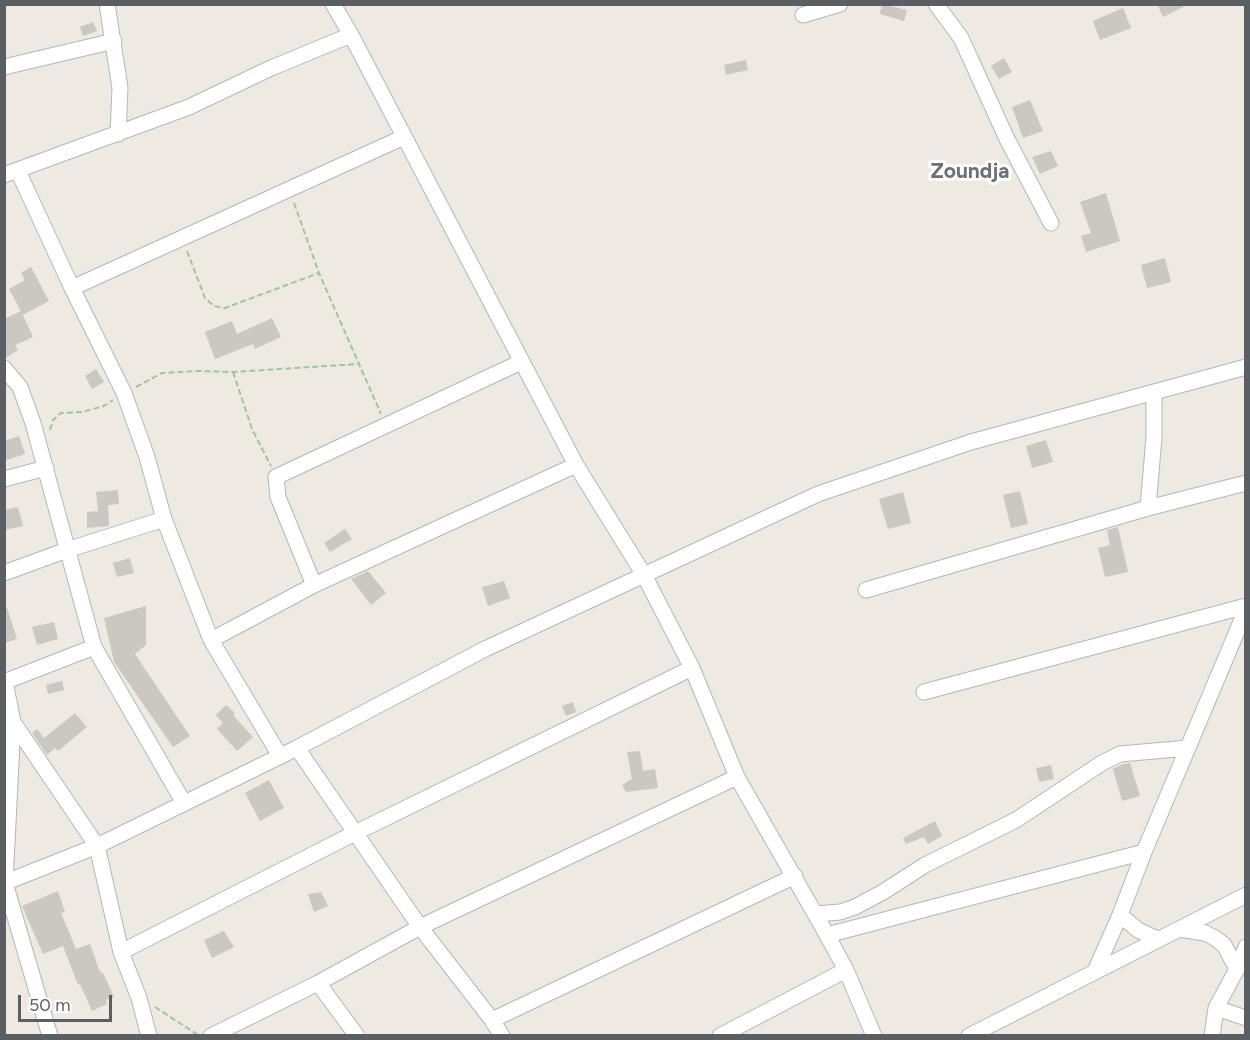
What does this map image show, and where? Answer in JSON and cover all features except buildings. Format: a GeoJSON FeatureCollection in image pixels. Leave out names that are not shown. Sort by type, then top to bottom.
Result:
{"type":"FeatureCollection","features":[{"type":"Feature","properties":{"kind":"street"},"geometry":{"type":"LineString","coordinates":[[107,4],[120,88],[118,134]]}},
{"type":"Feature","properties":{"kind":"street"},"geometry":{"type":"LineString","coordinates":[[333,4],[576,465],[644,575],[692,668],[737,777],[827,934],[846,970],[874,1035]]}},
{"type":"Feature","properties":{"kind":"street"},"geometry":{"type":"LineString","coordinates":[[803,15],[840,4]]}},
{"type":"Feature","properties":{"kind":"street"},"geometry":{"type":"LineString","coordinates":[[936,4],[960,38],[1007,139],[1051,223]]}},
{"type":"Feature","properties":{"kind":"street"},"geometry":{"type":"LineString","coordinates":[[280,756],[211,640],[164,519],[147,457],[124,393],[11,173],[189,107],[271,68],[351,35]]}},
{"type":"Feature","properties":{"kind":"street"},"geometry":{"type":"LineString","coordinates":[[4,67],[114,40]]}},
{"type":"Feature","properties":{"kind":"street"},"geometry":{"type":"LineString","coordinates":[[72,288],[404,137]]}},
{"type":"Feature","properties":{"kind":"street"},"geometry":{"type":"LineString","coordinates":[[314,585],[278,497],[276,477],[521,362]]}},
{"type":"Feature","properties":{"kind":"street"},"geometry":{"type":"LineString","coordinates":[[5,883],[97,846],[297,748],[485,649],[818,494],[971,442],[1245,367]]}},
{"type":"Feature","properties":{"kind":"street"},"geometry":{"type":"LineString","coordinates":[[4,368],[20,387],[46,468],[56,513],[94,647],[184,803]]}},
{"type":"Feature","properties":{"kind":"street"},"geometry":{"type":"LineString","coordinates":[[1149,508],[1154,437],[1154,393]]}},
{"type":"Feature","properties":{"kind":"street"},"geometry":{"type":"LineString","coordinates":[[211,640],[314,585],[576,465]]}},
{"type":"Feature","properties":{"kind":"street"},"geometry":{"type":"LineString","coordinates":[[4,479],[46,468]]}},
{"type":"Feature","properties":{"kind":"street"},"geometry":{"type":"LineString","coordinates":[[866,590],[1149,508],[1245,483]]}},
{"type":"Feature","properties":{"kind":"street"},"geometry":{"type":"LineString","coordinates":[[4,573],[164,519]]}},
{"type":"Feature","properties":{"kind":"street"},"geometry":{"type":"LineString","coordinates":[[924,692],[1245,608]]}},
{"type":"Feature","properties":{"kind":"street"},"geometry":{"type":"LineString","coordinates":[[1096,969],[1245,608]]}},
{"type":"Feature","properties":{"kind":"street"},"geometry":{"type":"LineString","coordinates":[[50,1035],[5,883],[13,722],[5,682],[94,647]]}},
{"type":"Feature","properties":{"kind":"street"},"geometry":{"type":"LineString","coordinates":[[121,952],[355,833],[692,668]]}},
{"type":"Feature","properties":{"kind":"street"},"geometry":{"type":"LineString","coordinates":[[13,722],[97,846],[121,952],[139,998],[149,1035]]}},
{"type":"Feature","properties":{"kind":"street"},"geometry":{"type":"LineString","coordinates":[[297,748],[420,927],[502,1035]]}},
{"type":"Feature","properties":{"kind":"street"},"geometry":{"type":"LineString","coordinates":[[816,914],[840,912],[884,892],[925,865],[1016,820],[1102,763],[1120,754],[1188,748]]}},
{"type":"Feature","properties":{"kind":"street"},"geometry":{"type":"LineString","coordinates":[[211,1035],[318,983],[420,927],[737,777]]}},
{"type":"Feature","properties":{"kind":"street"},"geometry":{"type":"LineString","coordinates":[[827,934],[1144,852]]}},
{"type":"Feature","properties":{"kind":"street"},"geometry":{"type":"LineString","coordinates":[[492,1020],[795,876]]}},
{"type":"Feature","properties":{"kind":"street"},"geometry":{"type":"LineString","coordinates":[[969,1035],[1245,895]]}},
{"type":"Feature","properties":{"kind":"street"},"geometry":{"type":"LineString","coordinates":[[1120,915],[1138,930],[1157,939]]}},
{"type":"Feature","properties":{"kind":"street"},"geometry":{"type":"LineString","coordinates":[[1179,928],[1205,933],[1215,938],[1224,945],[1237,969]]}},
{"type":"Feature","properties":{"kind":"street"},"geometry":{"type":"LineString","coordinates":[[1212,1035],[1216,1008],[1237,969],[1245,947]]}},
{"type":"Feature","properties":{"kind":"street"},"geometry":{"type":"LineString","coordinates":[[720,1035],[846,970]]}},
{"type":"Feature","properties":{"kind":"street"},"geometry":{"type":"LineString","coordinates":[[318,983],[357,1035]]}},
{"type":"Feature","properties":{"kind":"street"},"geometry":{"type":"LineString","coordinates":[[1216,1008],[1245,1018]]}},
{"type":"Feature","properties":{"kind":"path"},"geometry":{"type":"LineString","coordinates":[[289,191],[319,273],[386,425]]}},
{"type":"Feature","properties":{"kind":"path"},"geometry":{"type":"LineString","coordinates":[[182,238],[206,298],[214,306],[225,308],[319,273]]}},
{"type":"Feature","properties":{"kind":"path"},"geometry":{"type":"LineString","coordinates":[[48,435],[53,420],[61,413],[82,412],[104,406],[162,374],[358,364]]}},
{"type":"Feature","properties":{"kind":"path"},"geometry":{"type":"LineString","coordinates":[[233,372],[252,429],[276,477]]}},
{"type":"Feature","properties":{"kind":"path"},"geometry":{"type":"LineString","coordinates":[[139,998],[198,1035]]}},
{"type":"Feature","properties":{"kind":"district","name":"Zoundja"},"geometry":{"type":"Point","coordinates":[970,172]}}]}
